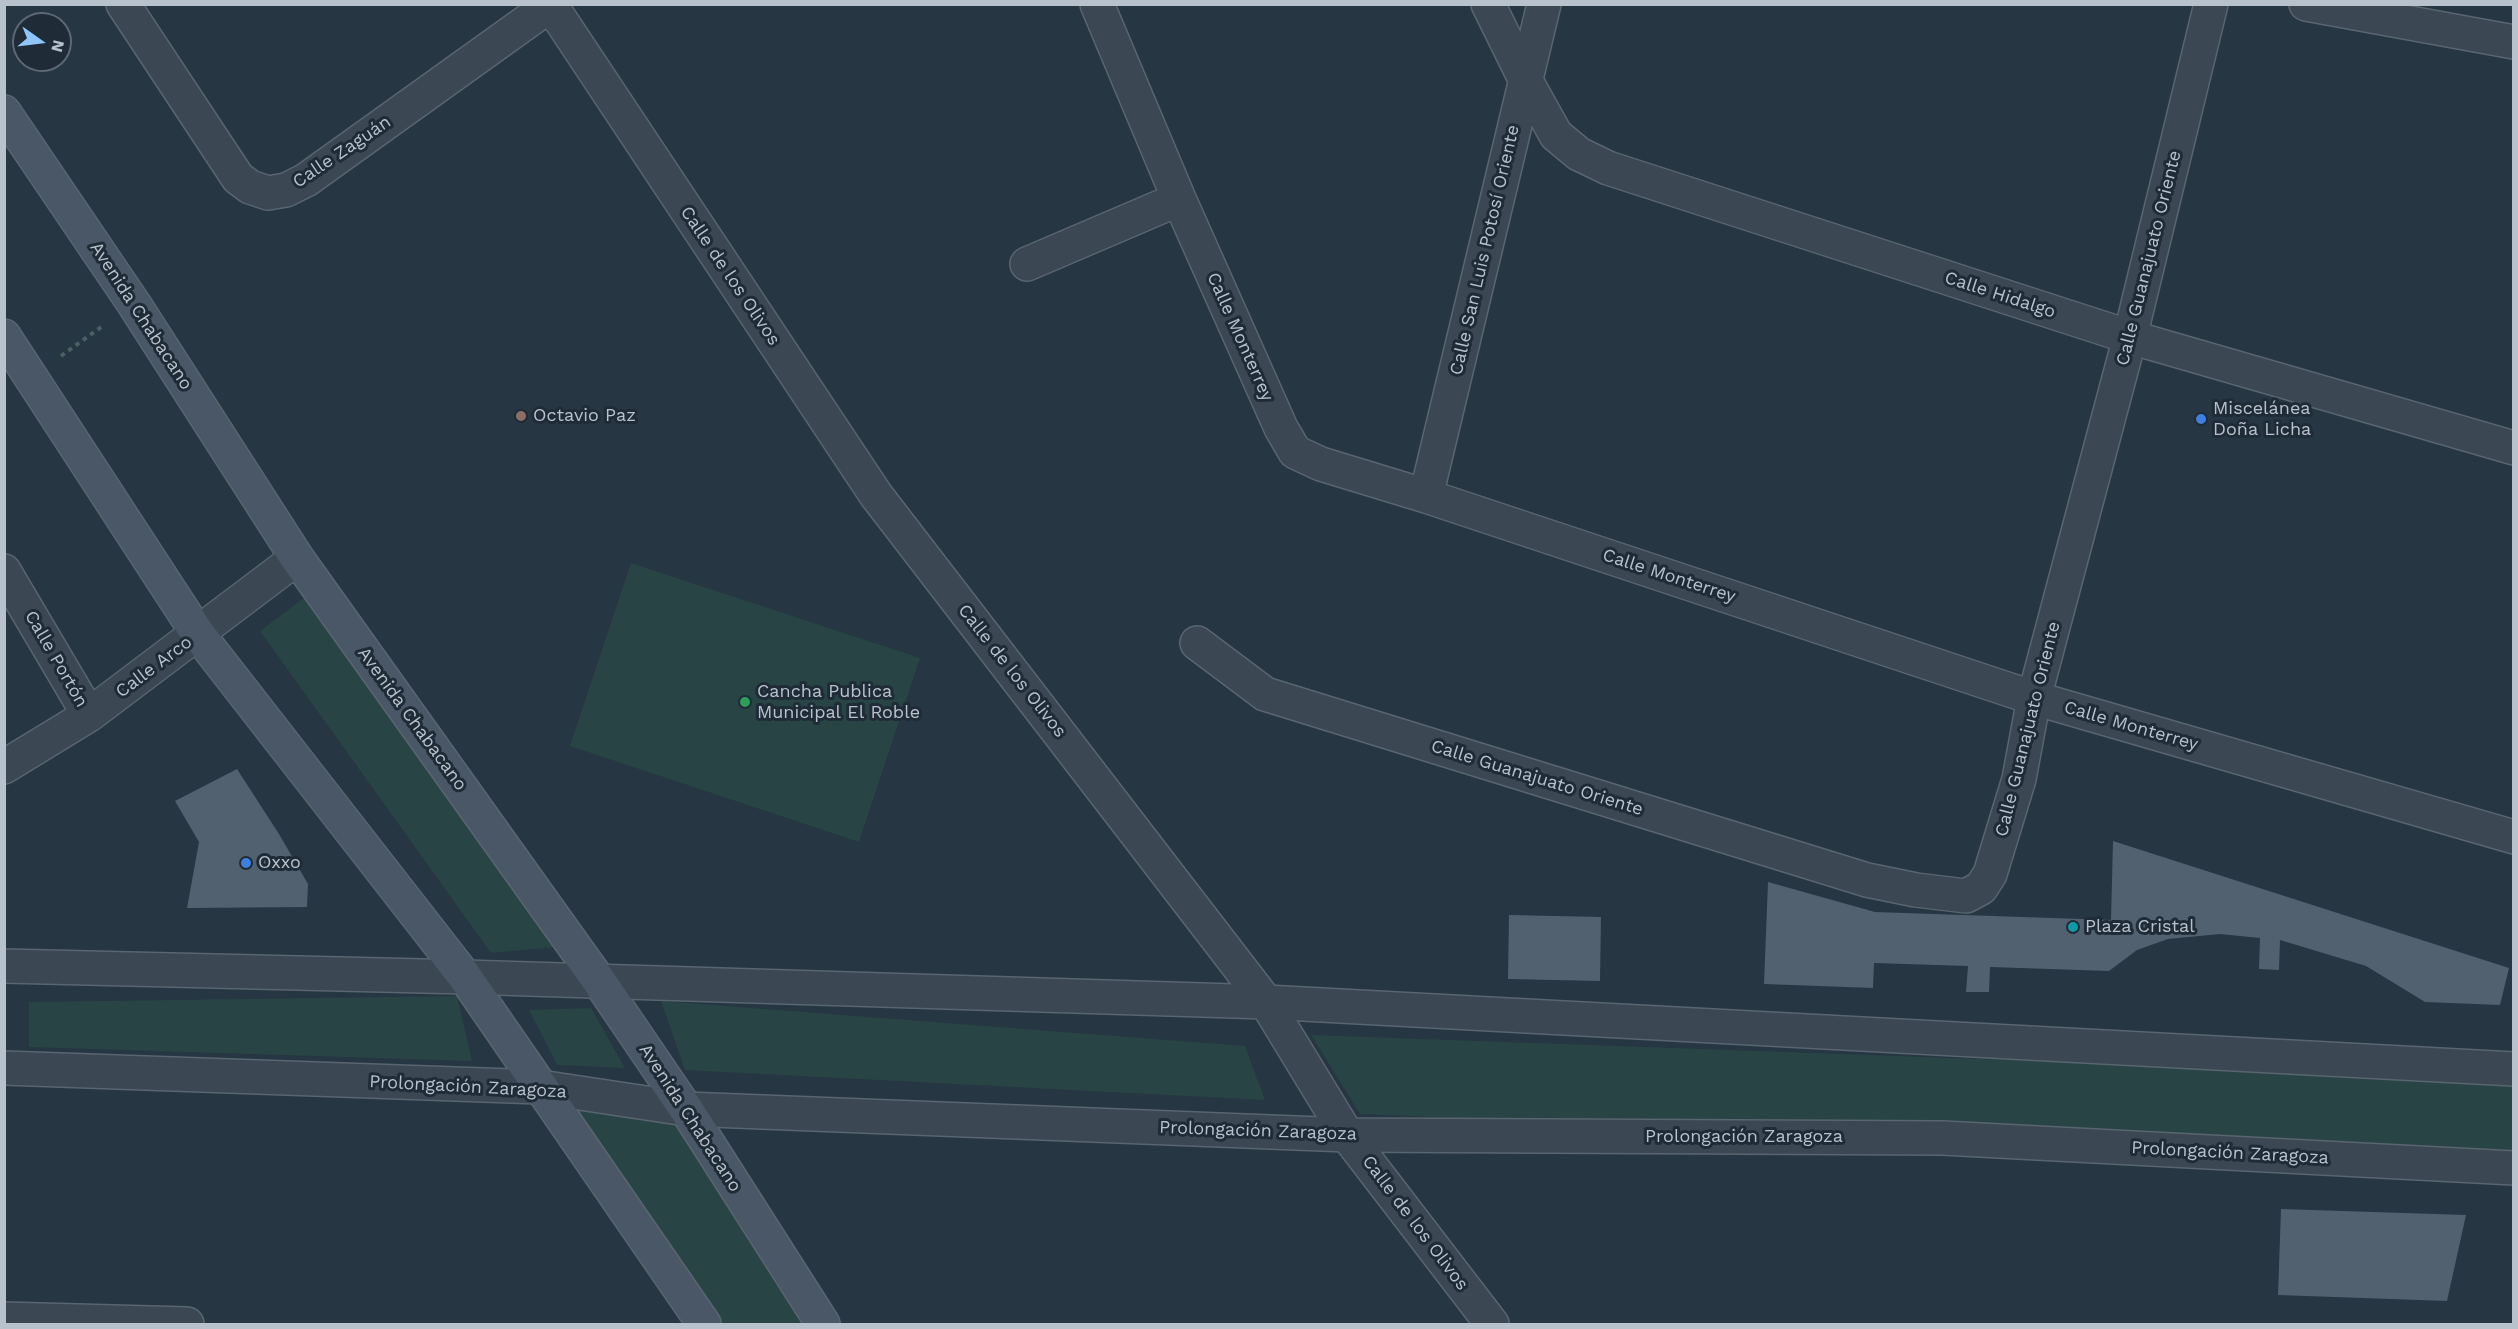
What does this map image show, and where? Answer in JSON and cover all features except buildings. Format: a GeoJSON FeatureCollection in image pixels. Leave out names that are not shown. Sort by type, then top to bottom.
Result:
{"type":"FeatureCollection","features":[{"type":"Feature","properties":{"kind":"main road","name":"Avenida Chabacano"},"geometry":{"type":"LineString","coordinates":[[4,112],[134,304],[297,558],[599,981],[686,1109],[823,1324]]}},
{"type":"Feature","properties":{"kind":"main road"},"geometry":{"type":"LineString","coordinates":[[4,336],[198,634],[465,977],[704,1324]]}},
{"type":"Feature","properties":{"kind":"street","name":"Calle Zaguán"},"geometry":{"type":"LineString","coordinates":[[123,4],[238,178],[250,187],[267,193],[285,190],[306,180],[550,5]]}},
{"type":"Feature","properties":{"kind":"street","name":"Calle Monterrey"},"geometry":{"type":"LineString","coordinates":[[1097,4],[1179,199],[1281,428],[1295,453],[1321,464],[1426,496],[2034,698],[2514,837]]}},
{"type":"Feature","properties":{"kind":"street","name":"Calle Hidalgo"},"geometry":{"type":"LineString","coordinates":[[1488,4],[1556,135],[1579,154],[1608,168],[2130,337],[2514,448]]}},
{"type":"Feature","properties":{"kind":"street","name":"Calle San Luis Potosí Oriente"},"geometry":{"type":"LineString","coordinates":[[1426,496],[1544,4]]}},
{"type":"Feature","properties":{"kind":"street","name":"Calle Guanajuato Oriente"},"geometry":{"type":"LineString","coordinates":[[1197,643],[1265,694],[1867,880],[1916,890],[1966,896],[1981,888],[1990,874],[2019,779],[2034,698],[2130,337],[2211,4]]}},
{"type":"Feature","properties":{"kind":"street"},"geometry":{"type":"LineString","coordinates":[[2306,4],[2514,42]]}},
{"type":"Feature","properties":{"kind":"street","name":"Calle de los Olivos"},"geometry":{"type":"LineString","coordinates":[[550,5],[876,495],[1266,1002],[1347,1135],[1492,1324]]}},
{"type":"Feature","properties":{"kind":"street"},"geometry":{"type":"LineString","coordinates":[[1027,264],[1179,199]]}},
{"type":"Feature","properties":{"kind":"street"},"geometry":{"type":"LineString","coordinates":[[2483,438],[2514,420]]}},
{"type":"Feature","properties":{"kind":"street","name":"Calle Arco"},"geometry":{"type":"LineString","coordinates":[[4,767],[89,715],[297,558]]}},
{"type":"Feature","properties":{"kind":"street","name":"Calle Portón"},"geometry":{"type":"LineString","coordinates":[[4,571],[89,715]]}},
{"type":"Feature","properties":{"kind":"street"},"geometry":{"type":"LineString","coordinates":[[4,966],[465,977],[1266,1002],[2514,1069]]}},
{"type":"Feature","properties":{"kind":"street","name":"Prolongación Zaragoza"},"geometry":{"type":"LineString","coordinates":[[4,1068],[540,1087],[686,1109],[1347,1135],[1942,1138],[2514,1168]]}},
{"type":"Feature","properties":{"kind":"street"},"geometry":{"type":"LineString","coordinates":[[4,1319],[187,1324]]}},
{"type":"Feature","properties":{"kind":"path"},"geometry":{"type":"LineString","coordinates":[[31,377],[134,304]]}},
{"type":"Feature","properties":{"kind":"green space","name":"Cancha Publica Municipal El Roble"},"geometry":{"type":"Polygon","coordinates":[[[631,563],[920,658],[859,842],[570,746],[631,563]]]}},
{"type":"Feature","properties":{"kind":"green space"},"geometry":{"type":"Polygon","coordinates":[[[313,591],[555,947],[491,953],[260,631],[313,591]]]}},
{"type":"Feature","properties":{"kind":"green space"},"geometry":{"type":"Polygon","coordinates":[[[457,996],[472,1061],[29,1047],[29,1002],[457,996]]]}},
{"type":"Feature","properties":{"kind":"green space"},"geometry":{"type":"Polygon","coordinates":[[[661,1001],[1245,1046],[1265,1100],[685,1070],[661,1001]]]}},
{"type":"Feature","properties":{"kind":"green space"},"geometry":{"type":"Polygon","coordinates":[[[591,1008],[625,1068],[557,1065],[529,1010],[591,1008]]]}},
{"type":"Feature","properties":{"kind":"green space"},"geometry":{"type":"Polygon","coordinates":[[[1311,1035],[2513,1078],[2513,1161],[1360,1114],[1311,1035]]]}},
{"type":"Feature","properties":{"kind":"green space"},"geometry":{"type":"Polygon","coordinates":[[[571,1105],[681,1118],[813,1324],[711,1324],[571,1105]]]}},
{"type":"Feature","properties":{"kind":"place","name":"Octavio Paz"},"geometry":{"type":"Point","coordinates":[521,416]}},
{"type":"Feature","properties":{"kind":"place","name":"Miscelánea Doña Licha"},"geometry":{"type":"Point","coordinates":[2201,419]}},
{"type":"Feature","properties":{"kind":"place","name":"Cancha Publica Municipal El Roble"},"geometry":{"type":"Point","coordinates":[745,702]}},
{"type":"Feature","properties":{"kind":"place","name":"Oxxo"},"geometry":{"type":"Point","coordinates":[246,863]}},
{"type":"Feature","properties":{"kind":"place","name":"Plaza Cristal"},"geometry":{"type":"Point","coordinates":[2073,927]}}]}
